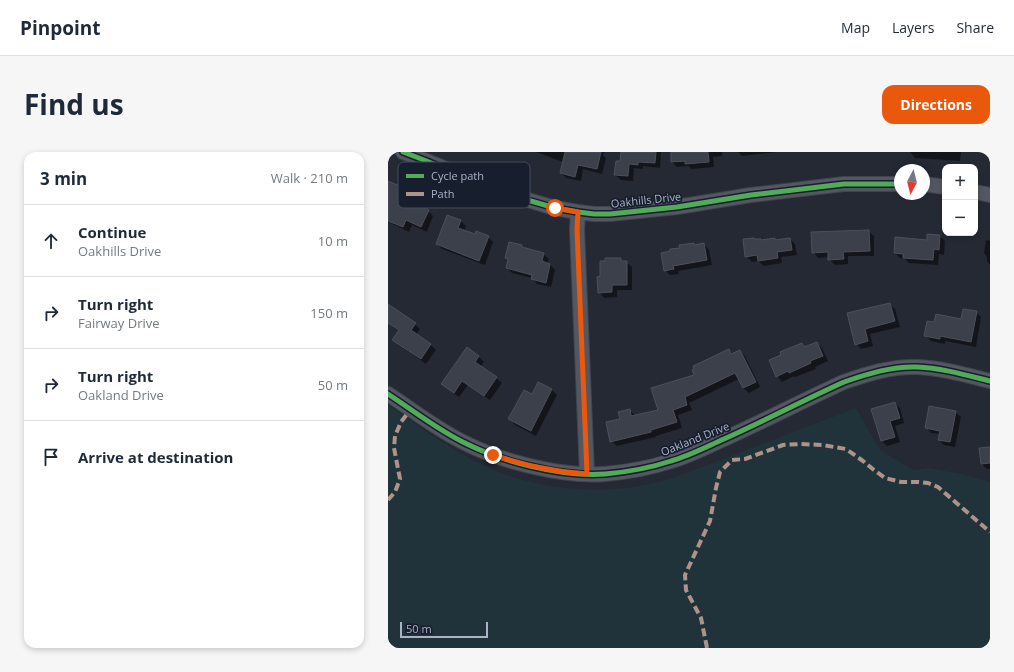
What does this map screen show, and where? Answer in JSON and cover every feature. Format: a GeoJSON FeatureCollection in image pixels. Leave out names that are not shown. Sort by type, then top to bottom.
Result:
{"type":"FeatureCollection","features":[{"type":"Feature","properties":{"kind":"street","name":"Oakhills Drive"},"geometry":{"type":"LineString","coordinates":[[403,152],[429,162]]}},
{"type":"Feature","properties":{"kind":"street","name":"Oakhills Drive"},"geometry":{"type":"LineString","coordinates":[[530,201],[555,208],[578,212],[610,214],[678,207],[751,195],[844,184],[894,184]]}},
{"type":"Feature","properties":{"kind":"street"},"geometry":{"type":"LineString","coordinates":[[930,185],[942,187]]}},
{"type":"Feature","properties":{"kind":"street"},"geometry":{"type":"LineString","coordinates":[[978,193],[990,195]]}},
{"type":"Feature","properties":{"kind":"street"},"geometry":{"type":"LineString","coordinates":[[578,212],[577,229],[587,474]]}},
{"type":"Feature","properties":{"kind":"street","name":"Oakland Drive"},"geometry":{"type":"LineString","coordinates":[[388,394],[445,432],[478,449],[518,463],[542,469],[587,474],[604,474],[639,469],[671,461],[690,454],[732,436],[844,382],[860,376],[909,367],[928,368],[990,381]]}},
{"type":"Feature","properties":{"kind":"shaded area"},"geometry":{"type":"Polygon","coordinates":[[[388,405],[434,437],[470,459],[483,465],[535,483],[590,489],[626,488],[673,478],[856,408],[880,450],[913,470],[928,468],[962,474],[990,482],[990,648],[388,648],[388,405]]]}},
{"type":"Feature","properties":{"kind":"building"},"geometry":{"type":"Polygon","coordinates":[[[565,152],[601,152],[597,169],[578,165],[575,177],[560,173],[565,152]]]}},
{"type":"Feature","properties":{"kind":"building"},"geometry":{"type":"Polygon","coordinates":[[[621,152],[656,152],[655,163],[638,162],[638,165],[629,164],[628,176],[614,175],[616,161],[620,161],[621,152]]]}},
{"type":"Feature","properties":{"kind":"building"},"geometry":{"type":"Polygon","coordinates":[[[671,152],[708,152],[709,162],[685,164],[685,161],[671,162],[671,152]]]}},
{"type":"Feature","properties":{"kind":"building"},"geometry":{"type":"Polygon","coordinates":[[[388,181],[398,185],[398,208],[425,208],[429,210],[421,227],[406,220],[403,227],[388,221],[388,181]]]}},
{"type":"Feature","properties":{"kind":"building"},"geometry":{"type":"Polygon","coordinates":[[[447,215],[461,220],[458,228],[475,234],[476,231],[489,236],[479,261],[436,244],[447,215]]]}},
{"type":"Feature","properties":{"kind":"building"},"geometry":{"type":"Polygon","coordinates":[[[869,230],[870,251],[843,252],[844,259],[828,260],[828,252],[812,253],[811,232],[869,230]]]}},
{"type":"Feature","properties":{"kind":"building"},"geometry":{"type":"Polygon","coordinates":[[[927,234],[940,235],[939,250],[934,249],[933,260],[903,258],[903,254],[894,253],[895,237],[927,240],[927,234]]]}},
{"type":"Feature","properties":{"kind":"building"},"geometry":{"type":"Polygon","coordinates":[[[754,238],[761,240],[775,238],[775,240],[790,238],[792,250],[777,252],[778,258],[758,261],[757,255],[745,257],[743,239],[754,238]]]}},
{"type":"Feature","properties":{"kind":"building"},"geometry":{"type":"Polygon","coordinates":[[[509,242],[544,253],[542,261],[550,264],[546,283],[531,279],[532,275],[506,268],[508,259],[505,258],[509,242]]]}},
{"type":"Feature","properties":{"kind":"building"},"geometry":{"type":"Polygon","coordinates":[[[694,243],[694,245],[704,243],[707,260],[673,266],[674,269],[664,271],[661,253],[670,251],[670,249],[680,248],[679,245],[694,243]]]}},
{"type":"Feature","properties":{"kind":"building"},"geometry":{"type":"Polygon","coordinates":[[[605,258],[621,258],[621,261],[627,261],[627,285],[612,285],[612,292],[598,293],[597,277],[600,276],[600,261],[605,261],[605,258]]]}},
{"type":"Feature","properties":{"kind":"building"},"geometry":{"type":"Polygon","coordinates":[[[890,303],[895,321],[865,329],[868,341],[855,345],[847,313],[890,303]]]}},
{"type":"Feature","properties":{"kind":"building"},"geometry":{"type":"Polygon","coordinates":[[[388,304],[416,323],[411,330],[431,344],[421,359],[392,340],[399,330],[388,323],[388,304]]]}},
{"type":"Feature","properties":{"kind":"building"},"geometry":{"type":"Polygon","coordinates":[[[963,309],[977,311],[971,342],[940,336],[940,339],[924,336],[927,321],[934,322],[936,314],[961,319],[963,309]]]}},
{"type":"Feature","properties":{"kind":"building"},"geometry":{"type":"Polygon","coordinates":[[[817,342],[823,356],[810,361],[811,363],[789,373],[788,371],[776,377],[769,360],[781,355],[780,352],[802,343],[804,347],[817,342]]]}},
{"type":"Feature","properties":{"kind":"building"},"geometry":{"type":"Polygon","coordinates":[[[467,347],[479,356],[475,362],[497,377],[484,396],[462,381],[454,393],[441,384],[467,347]]]}},
{"type":"Feature","properties":{"kind":"building"},"geometry":{"type":"Polygon","coordinates":[[[729,349],[731,354],[740,350],[756,382],[743,388],[735,373],[685,397],[687,405],[673,410],[677,422],[651,430],[651,432],[610,442],[606,422],[620,419],[618,412],[630,409],[631,416],[658,410],[651,388],[694,375],[692,370],[694,369],[693,366],[729,349]]]}},
{"type":"Feature","properties":{"kind":"building"},"geometry":{"type":"Polygon","coordinates":[[[538,382],[552,389],[531,431],[508,419],[524,390],[532,394],[538,382]]]}},
{"type":"Feature","properties":{"kind":"building"},"geometry":{"type":"Polygon","coordinates":[[[895,402],[900,418],[890,421],[895,437],[881,441],[871,409],[895,402]]]}},
{"type":"Feature","properties":{"kind":"building"},"geometry":{"type":"Polygon","coordinates":[[[929,406],[956,411],[950,442],[938,440],[940,431],[925,428],[929,406]]]}},
{"type":"Feature","properties":{"kind":"building"},"geometry":{"type":"Polygon","coordinates":[[[990,447],[990,463],[981,464],[979,448],[990,447]]]}},
{"type":"Feature","properties":{"kind":"marked path"},"geometry":{"type":"LineString","coordinates":[[388,500],[395,492],[400,479],[394,448],[395,436],[401,422],[411,409]]}},
{"type":"Feature","properties":{"kind":"marked path"},"geometry":{"type":"LineString","coordinates":[[707,648],[701,618],[686,590],[685,575],[710,521],[720,472],[732,460],[745,459],[783,445],[822,445],[846,449],[885,478],[901,482],[928,483],[938,487],[990,532]]}},
{"type":"Feature","properties":{"kind":"cycle path"},"geometry":{"type":"LineString","coordinates":[[403,152],[429,162]]}},
{"type":"Feature","properties":{"kind":"cycle path"},"geometry":{"type":"LineString","coordinates":[[530,201],[555,208],[578,212],[610,214],[677,207],[751,195],[844,184],[894,184]]}},
{"type":"Feature","properties":{"kind":"cycle path"},"geometry":{"type":"LineString","coordinates":[[388,394],[446,433],[490,454],[514,462],[549,470],[577,474],[596,474],[638,469],[684,457],[844,382],[880,371],[917,367],[954,372],[990,381]]}},
{"type":"Feature","properties":{"kind":"route"},"geometry":{"type":"LineString","coordinates":[[493,455],[542,469],[587,474],[579,300],[578,212],[555,208]]}}]}
